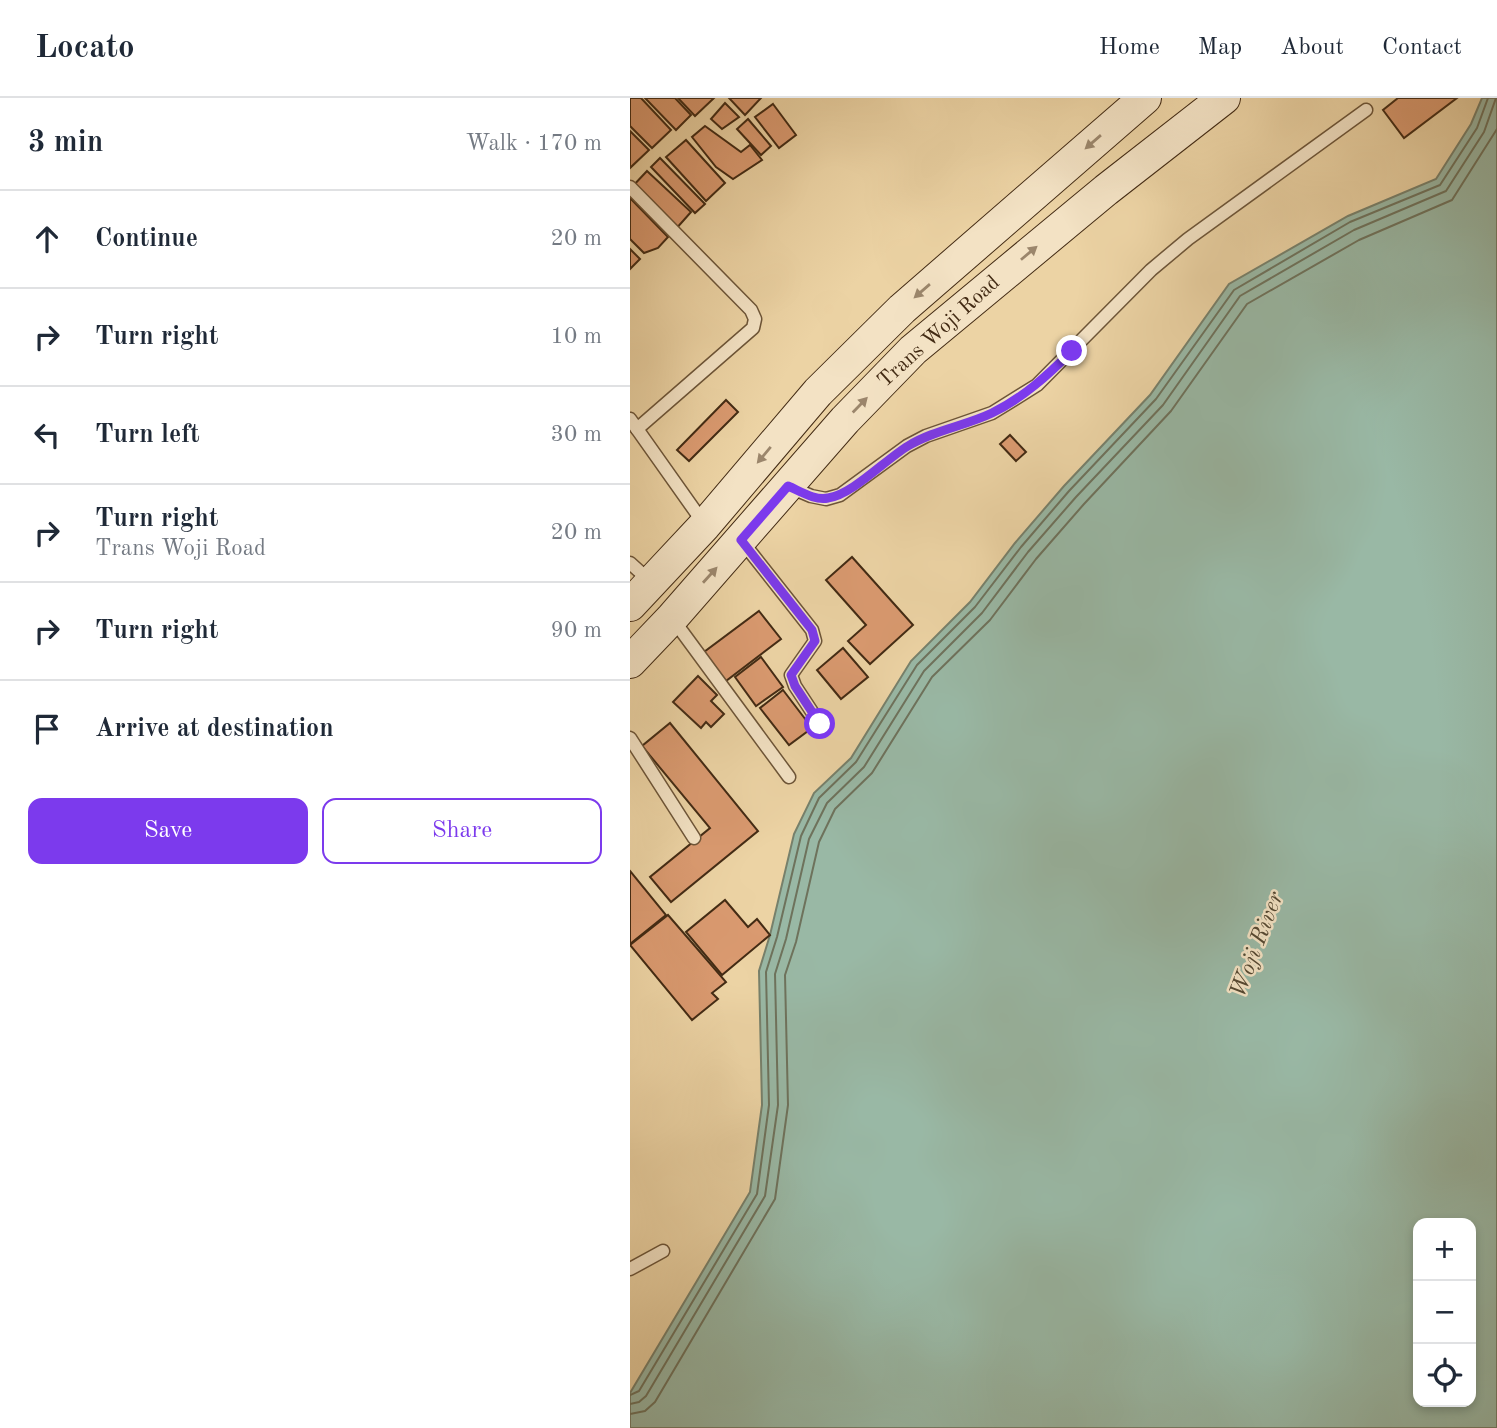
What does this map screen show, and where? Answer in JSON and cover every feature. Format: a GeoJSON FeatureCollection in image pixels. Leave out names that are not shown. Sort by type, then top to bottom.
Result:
{"type":"FeatureCollection","features":[{"type":"Feature","properties":{"kind":"main road","name":"Trans Woji Road"},"geometry":{"type":"LineString","coordinates":[[630,605],[641,573],[705,525],[818,392],[902,309],[1146,98]]}},
{"type":"Feature","properties":{"kind":"main road","name":"Trans Woji Road"},"geometry":{"type":"LineString","coordinates":[[630,662],[845,421],[913,350],[1106,190],[1224,98]]}},
{"type":"Feature","properties":{"kind":"lane"},"geometry":{"type":"LineString","coordinates":[[788,486],[826,499],[841,495],[908,446],[926,436],[992,413],[1037,385],[1151,270],[1188,239],[1366,110]]}},
{"type":"Feature","properties":{"kind":"lane"},"geometry":{"type":"LineString","coordinates":[[630,187],[751,310],[755,318],[753,328],[634,424],[705,525]]}},
{"type":"Feature","properties":{"kind":"lane"},"geometry":{"type":"LineString","coordinates":[[741,540],[812,630],[815,641],[791,675],[795,686],[820,724]]}},
{"type":"Feature","properties":{"kind":"lane"},"geometry":{"type":"LineString","coordinates":[[672,618],[789,777]]}},
{"type":"Feature","properties":{"kind":"lane"},"geometry":{"type":"LineString","coordinates":[[630,738],[694,838]]}},
{"type":"Feature","properties":{"kind":"lane"},"geometry":{"type":"LineString","coordinates":[[630,1269],[663,1251]]}},
{"type":"Feature","properties":{"kind":"water","name":"Woji River"},"geometry":{"type":"Polygon","coordinates":[[[1482,98],[1497,98],[1497,1428],[630,1428],[630,1393],[750,1192],[762,1105],[759,971],[794,834],[814,793],[851,758],[911,661],[970,602],[1015,543],[1064,486],[1150,395],[1229,284],[1348,216],[1436,179],[1471,124],[1482,98]]]}},
{"type":"Feature","properties":{"kind":"building"},"geometry":{"type":"Polygon","coordinates":[[[630,98],[641,98],[671,130],[652,148],[630,126],[630,98]]]}},
{"type":"Feature","properties":{"kind":"building"},"geometry":{"type":"Polygon","coordinates":[[[645,98],[675,98],[691,115],[676,130],[645,98]]]}},
{"type":"Feature","properties":{"kind":"building"},"geometry":{"type":"Polygon","coordinates":[[[678,98],[714,98],[695,116],[678,98]]]}},
{"type":"Feature","properties":{"kind":"building"},"geometry":{"type":"Polygon","coordinates":[[[729,98],[761,98],[745,115],[729,98]]]}},
{"type":"Feature","properties":{"kind":"building"},"geometry":{"type":"Polygon","coordinates":[[[1398,98],[1457,98],[1404,138],[1383,110],[1398,98]]]}},
{"type":"Feature","properties":{"kind":"building"},"geometry":{"type":"Polygon","coordinates":[[[725,103],[739,117],[722,129],[711,119],[725,103]]]}},
{"type":"Feature","properties":{"kind":"building"},"geometry":{"type":"Polygon","coordinates":[[[773,104],[796,135],[779,148],[755,117],[773,104]]]}},
{"type":"Feature","properties":{"kind":"building"},"geometry":{"type":"Polygon","coordinates":[[[748,119],[771,146],[761,155],[737,129],[748,119]]]}},
{"type":"Feature","properties":{"kind":"building"},"geometry":{"type":"Polygon","coordinates":[[[705,126],[741,152],[750,145],[762,160],[733,179],[716,167],[692,137],[705,126]]]}},
{"type":"Feature","properties":{"kind":"building"},"geometry":{"type":"Polygon","coordinates":[[[630,131],[649,150],[630,168],[630,131]]]}},
{"type":"Feature","properties":{"kind":"building"},"geometry":{"type":"Polygon","coordinates":[[[686,140],[725,183],[706,201],[666,157],[686,140]]]}},
{"type":"Feature","properties":{"kind":"building"},"geometry":{"type":"Polygon","coordinates":[[[660,158],[705,204],[695,213],[651,167],[660,158]]]}},
{"type":"Feature","properties":{"kind":"building"},"geometry":{"type":"Polygon","coordinates":[[[647,171],[691,212],[675,230],[631,188],[647,171]]]}},
{"type":"Feature","properties":{"kind":"building"},"geometry":{"type":"Polygon","coordinates":[[[630,198],[668,237],[658,248],[644,253],[630,239],[630,198]]]}},
{"type":"Feature","properties":{"kind":"building"},"geometry":{"type":"Polygon","coordinates":[[[630,249],[640,259],[630,269],[630,249]]]}},
{"type":"Feature","properties":{"kind":"building"},"geometry":{"type":"Polygon","coordinates":[[[726,400],[738,412],[689,461],[677,450],[726,400]]]}},
{"type":"Feature","properties":{"kind":"building"},"geometry":{"type":"Polygon","coordinates":[[[1010,435],[1026,452],[1016,461],[1000,444],[1010,435]]]}},
{"type":"Feature","properties":{"kind":"building"},"geometry":{"type":"Polygon","coordinates":[[[852,557],[913,625],[870,664],[848,641],[866,625],[826,580],[852,557]]]}},
{"type":"Feature","properties":{"kind":"building"},"geometry":{"type":"Polygon","coordinates":[[[759,611],[781,639],[722,684],[700,655],[759,611]]]}},
{"type":"Feature","properties":{"kind":"building"},"geometry":{"type":"Polygon","coordinates":[[[843,648],[868,677],[841,699],[817,670],[843,648]]]}},
{"type":"Feature","properties":{"kind":"building"},"geometry":{"type":"Polygon","coordinates":[[[761,657],[783,687],[756,706],[735,677],[761,657]]]}},
{"type":"Feature","properties":{"kind":"building"},"geometry":{"type":"Polygon","coordinates":[[[698,676],[717,695],[711,701],[724,714],[711,727],[706,722],[701,728],[673,702],[698,676]]]}},
{"type":"Feature","properties":{"kind":"building"},"geometry":{"type":"Polygon","coordinates":[[[783,690],[812,728],[789,745],[760,708],[783,690]]]}},
{"type":"Feature","properties":{"kind":"building"},"geometry":{"type":"Polygon","coordinates":[[[670,723],[758,831],[671,902],[650,877],[710,828],[642,746],[670,723]]]}},
{"type":"Feature","properties":{"kind":"building"},"geometry":{"type":"Polygon","coordinates":[[[630,871],[666,915],[630,944],[630,871]]]}},
{"type":"Feature","properties":{"kind":"building"},"geometry":{"type":"Polygon","coordinates":[[[725,900],[748,927],[757,919],[770,935],[722,975],[686,932],[725,900]]]}},
{"type":"Feature","properties":{"kind":"building"},"geometry":{"type":"Polygon","coordinates":[[[668,915],[726,982],[712,993],[718,999],[692,1020],[630,945],[668,915]]]}},
{"type":"Feature","properties":{"kind":"route"},"geometry":{"type":"LineString","coordinates":[[820,724],[795,686],[791,675],[815,641],[812,630],[741,540],[788,486],[826,499],[841,495],[908,446],[926,436],[992,413],[1037,385],[1072,351]]}}]}
